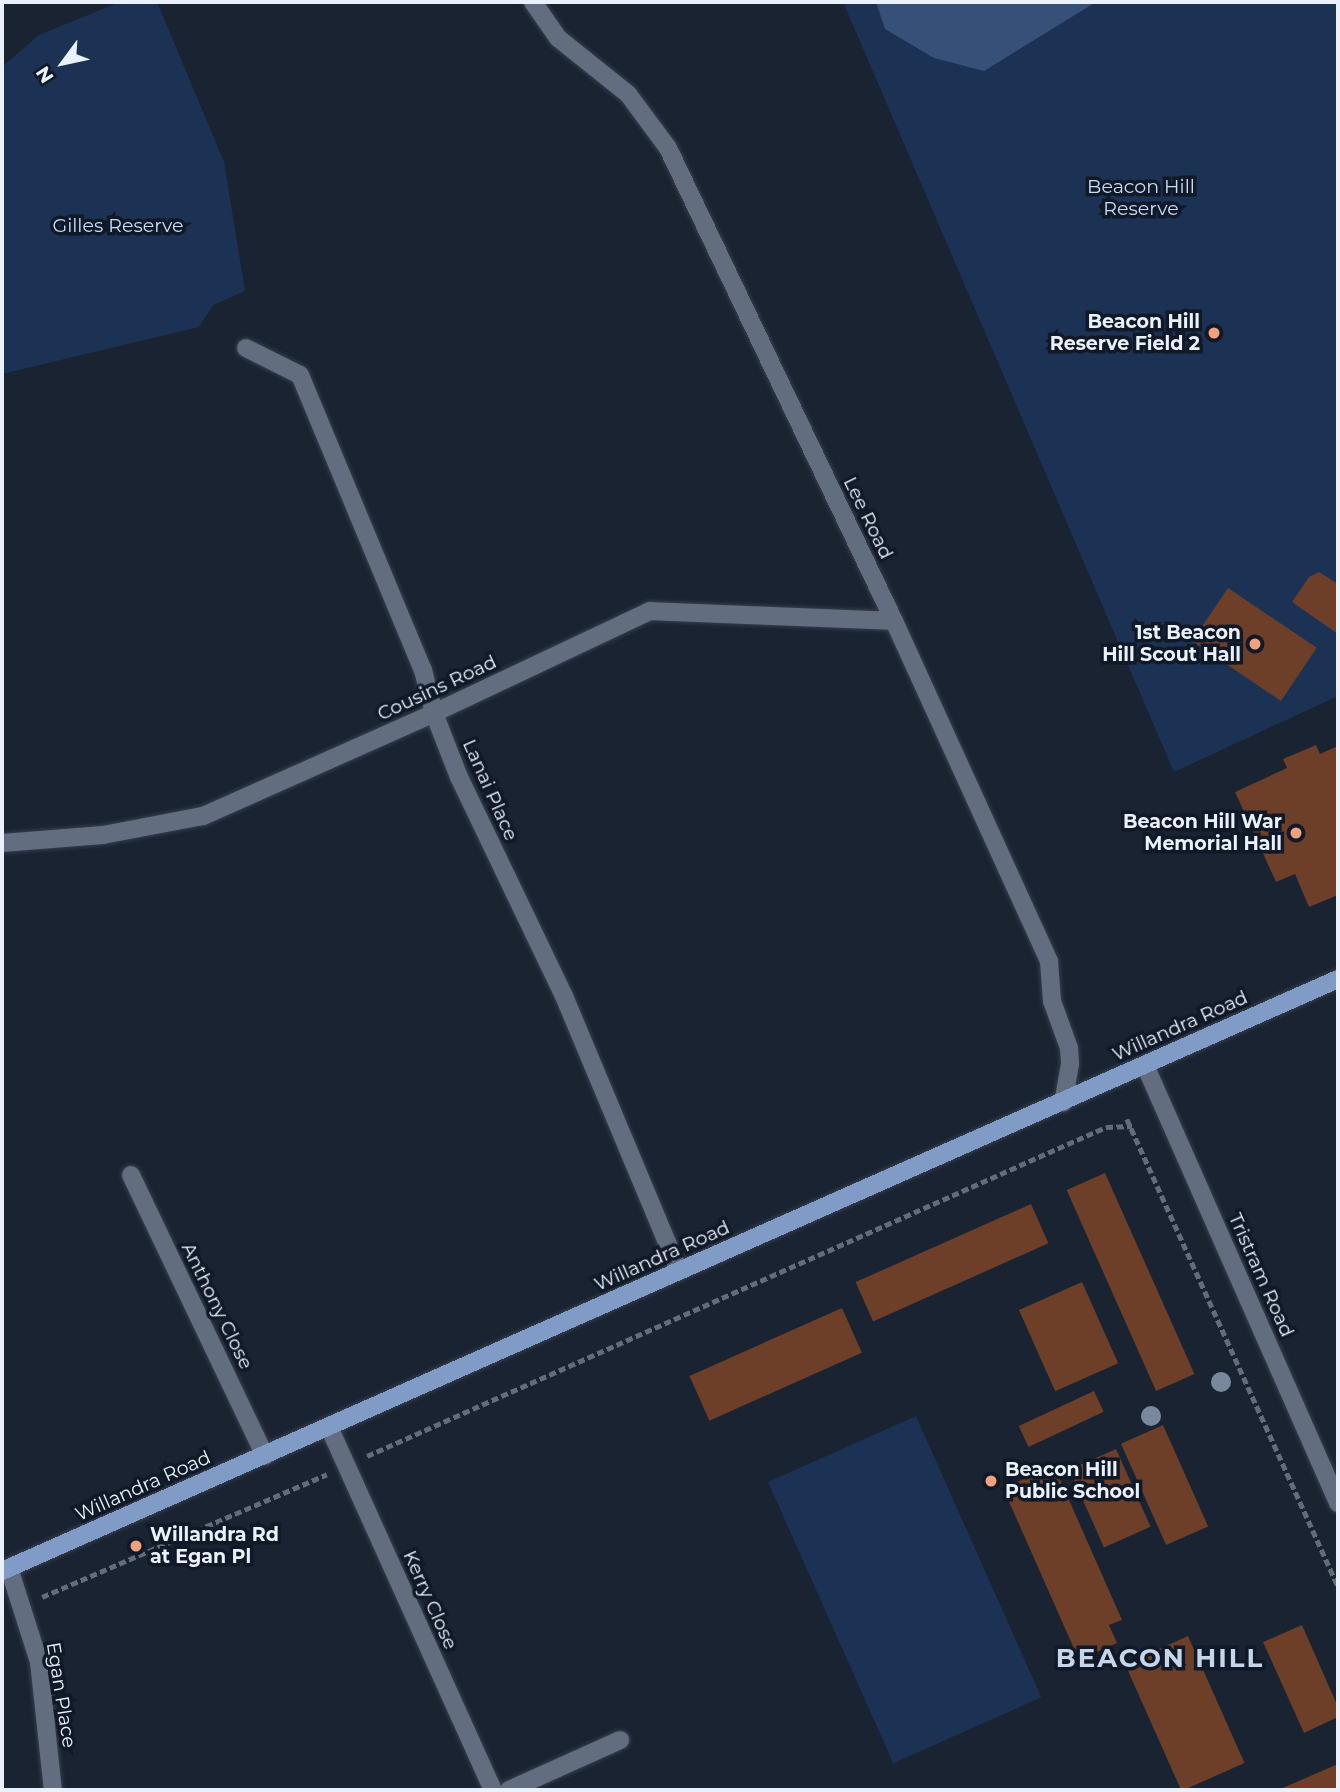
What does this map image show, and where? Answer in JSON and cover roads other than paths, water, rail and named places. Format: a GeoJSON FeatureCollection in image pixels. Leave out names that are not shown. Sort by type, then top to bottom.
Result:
{"type":"FeatureCollection","features":[{"type":"Feature","properties":{"kind":"main road","name":"Willandra Road"},"geometry":{"type":"LineString","coordinates":[[6,1569],[1338,979]]}},
{"type":"Feature","properties":{"kind":"street","name":"Lee Road"},"geometry":{"type":"LineString","coordinates":[[533,2],[558,38],[628,94],[668,148],[894,621],[1049,961],[1052,1000],[1069,1048],[1070,1064],[1063,1102]]}},
{"type":"Feature","properties":{"kind":"street","name":"Lanai Place"},"geometry":{"type":"LineString","coordinates":[[246,348],[300,375],[423,670],[434,713],[459,777],[564,996],[679,1271]]}},
{"type":"Feature","properties":{"kind":"street","name":"Cousins Road"},"geometry":{"type":"LineString","coordinates":[[2,843],[103,835],[203,816],[434,713],[650,611],[894,621]]}},
{"type":"Feature","properties":{"kind":"street","name":"Tristram Road"},"geometry":{"type":"LineString","coordinates":[[1145,1065],[1338,1503]]}},
{"type":"Feature","properties":{"kind":"street","name":"Anthony Close"},"geometry":{"type":"LineString","coordinates":[[131,1175],[265,1456]]}},
{"type":"Feature","properties":{"kind":"street","name":"Kerry Close"},"geometry":{"type":"LineString","coordinates":[[329,1427],[493,1790]]}},
{"type":"Feature","properties":{"kind":"street","name":"Egan Place"},"geometry":{"type":"LineString","coordinates":[[6,1569],[39,1662],[53,1790]]}},
{"type":"Feature","properties":{"kind":"street"},"geometry":{"type":"LineString","coordinates":[[509,1790],[620,1740]]}},
{"type":"Feature","properties":{"kind":"place","name":"Beacon Hill Reserve Field 2"},"geometry":{"type":"Point","coordinates":[1214,333]}},
{"type":"Feature","properties":{"kind":"place","name":"1st Beacon Hill Scout Hall"},"geometry":{"type":"Point","coordinates":[1255,644]}},
{"type":"Feature","properties":{"kind":"place","name":"Beacon Hill War Memorial Hall"},"geometry":{"type":"Point","coordinates":[1296,833]}},
{"type":"Feature","properties":{"kind":"place","name":"Beacon Hill Public School"},"geometry":{"type":"Point","coordinates":[991,1481]}},
{"type":"Feature","properties":{"kind":"place","name":"Willandra Rd at Egan Pl"},"geometry":{"type":"Point","coordinates":[136,1546]}},
{"type":"Feature","properties":{"kind":"district","name":"BEACON HILL"},"geometry":{"type":"Point","coordinates":[1160,1659]}},
{"type":"Feature","properties":{"kind":"park label","name":"Beacon Hill Reserve"},"geometry":{"type":"Point","coordinates":[1141,198]}},
{"type":"Feature","properties":{"kind":"park label","name":"Gilles Reserve"},"geometry":{"type":"Point","coordinates":[118,226]}}]}
